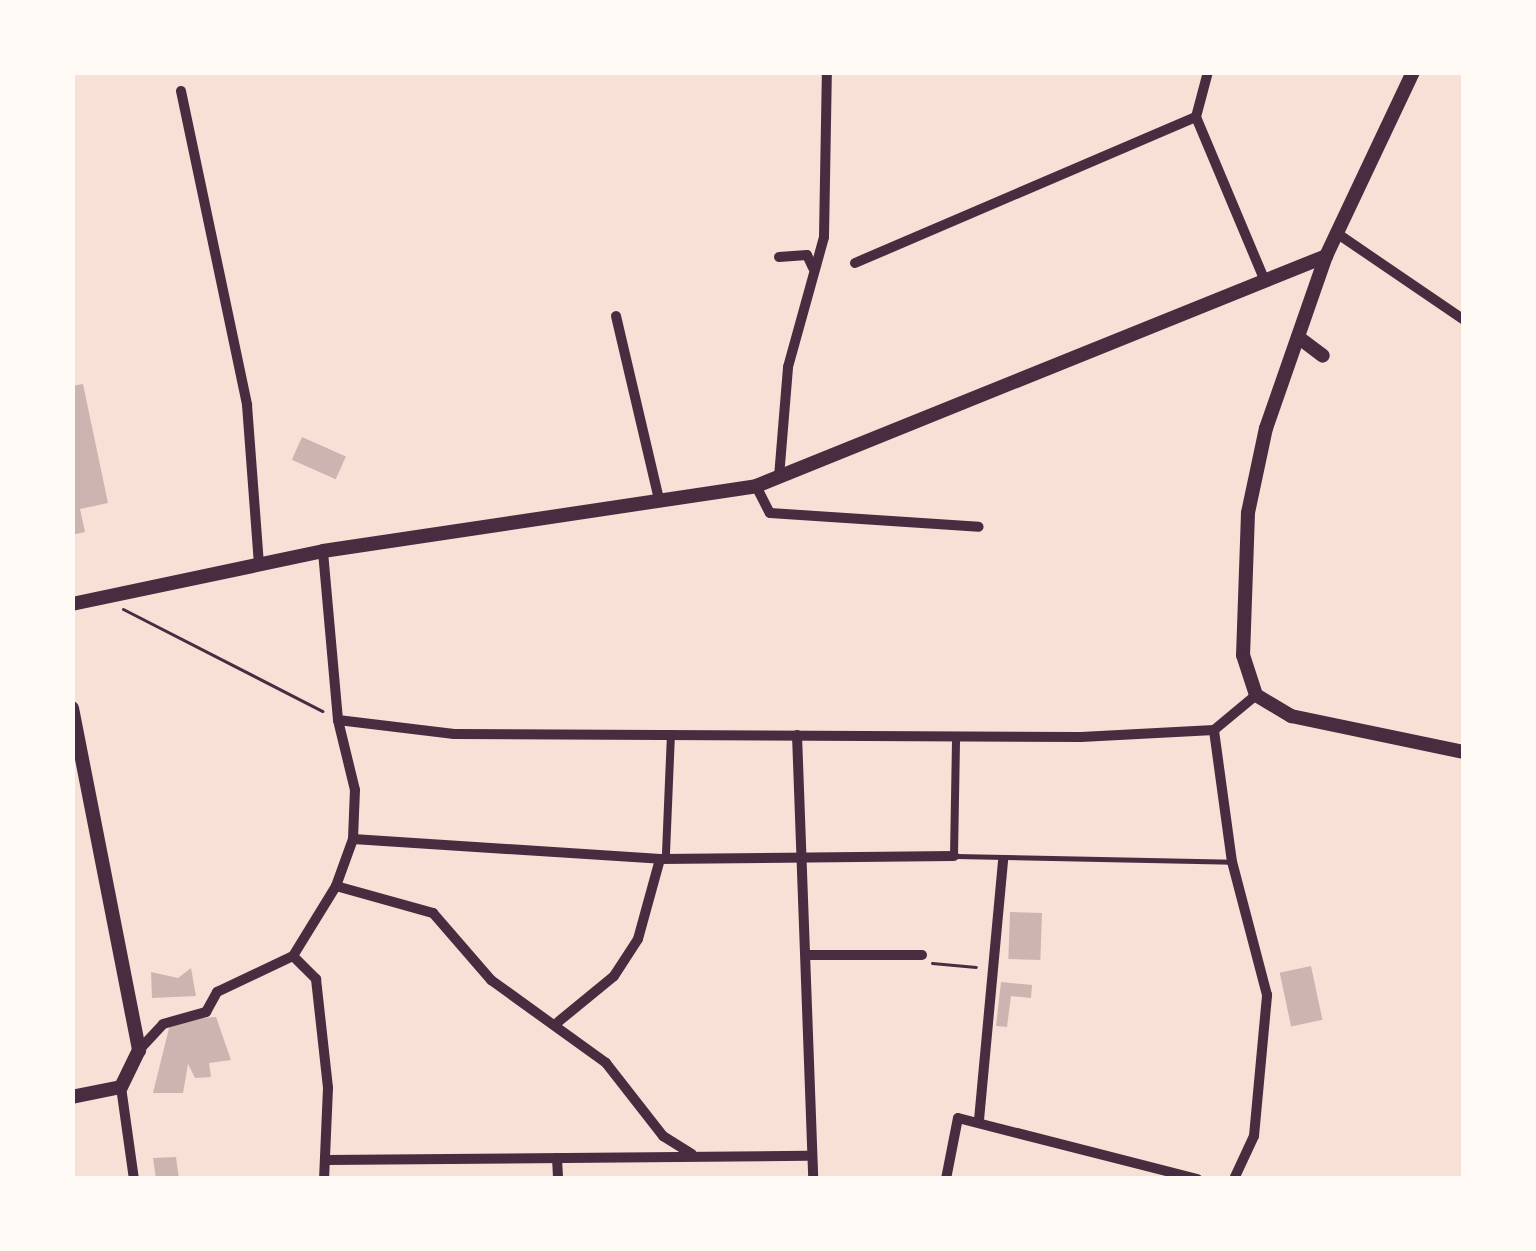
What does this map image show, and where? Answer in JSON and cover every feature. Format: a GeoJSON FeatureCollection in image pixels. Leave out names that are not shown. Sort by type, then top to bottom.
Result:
{"type":"FeatureCollection","features":[{"type":"Feature","properties":{"kind":"street"},"geometry":{"type":"LineString","coordinates":[[779,477],[788,367],[824,237],[827,72]]}},
{"type":"Feature","properties":{"kind":"street"},"geometry":{"type":"LineString","coordinates":[[1208,72],[1196,117],[1264,278]]}},
{"type":"Feature","properties":{"kind":"street"},"geometry":{"type":"LineString","coordinates":[[1256,695],[1244,655],[1248,513],[1326,256],[1413,72]]}},
{"type":"Feature","properties":{"kind":"street"},"geometry":{"type":"LineString","coordinates":[[182,92],[247,405],[259,565]]}},
{"type":"Feature","properties":{"kind":"street"},"geometry":{"type":"LineString","coordinates":[[856,263],[1196,117]]}},
{"type":"Feature","properties":{"kind":"street"},"geometry":{"type":"LineString","coordinates":[[1338,234],[1464,320]]}},
{"type":"Feature","properties":{"kind":"street"},"geometry":{"type":"LineString","coordinates":[[778,257],[807,255],[813,271]]}},
{"type":"Feature","properties":{"kind":"street"},"geometry":{"type":"LineString","coordinates":[[72,604],[323,551],[756,486],[1326,256]]}},
{"type":"Feature","properties":{"kind":"street"},"geometry":{"type":"LineString","coordinates":[[616,316],[659,500]]}},
{"type":"Feature","properties":{"kind":"street"},"geometry":{"type":"LineString","coordinates":[[1298,337],[1323,356]]}},
{"type":"Feature","properties":{"kind":"street"},"geometry":{"type":"LineString","coordinates":[[756,486],[770,513],[979,527]]}},
{"type":"Feature","properties":{"kind":"street"},"geometry":{"type":"LineString","coordinates":[[134,1179],[121,1087],[139,1049],[164,1024],[206,1012],[217,992],[292,956],[336,886],[352,838],[355,790],[338,720],[323,551]]}},
{"type":"Feature","properties":{"kind":"street"},"geometry":{"type":"LineString","coordinates":[[338,720],[454,734],[956,736],[1214,730],[1256,695]]}},
{"type":"Feature","properties":{"kind":"street"},"geometry":{"type":"LineString","coordinates":[[1256,695],[1334,728],[1464,752]]}},
{"type":"Feature","properties":{"kind":"street"},"geometry":{"type":"LineString","coordinates":[[72,708],[139,1049]]}},
{"type":"Feature","properties":{"kind":"street"},"geometry":{"type":"LineString","coordinates":[[1214,730],[1232,862],[1268,1016],[1254,1136],[1234,1179]]}},
{"type":"Feature","properties":{"kind":"street"},"geometry":{"type":"LineString","coordinates":[[559,1022],[614,976],[638,940],[663,856],[671,734]]}},
{"type":"Feature","properties":{"kind":"street"},"geometry":{"type":"LineString","coordinates":[[797,735],[798,852],[809,955],[807,1156],[813,1179]]}},
{"type":"Feature","properties":{"kind":"street"},"geometry":{"type":"LineString","coordinates":[[352,838],[663,856],[798,852],[954,856],[956,736]]}},
{"type":"Feature","properties":{"kind":"street"},"geometry":{"type":"LineString","coordinates":[[980,1120],[1004,860]]}},
{"type":"Feature","properties":{"kind":"street"},"geometry":{"type":"LineString","coordinates":[[336,886],[434,913],[491,980],[559,1022],[605,1063],[663,1136],[692,1154]]}},
{"type":"Feature","properties":{"kind":"street"},"geometry":{"type":"LineString","coordinates":[[809,955],[922,955]]}},
{"type":"Feature","properties":{"kind":"street"},"geometry":{"type":"LineString","coordinates":[[292,956],[316,979],[327,1160],[324,1179]]}},
{"type":"Feature","properties":{"kind":"street"},"geometry":{"type":"LineString","coordinates":[[72,1097],[121,1087]]}},
{"type":"Feature","properties":{"kind":"street"},"geometry":{"type":"LineString","coordinates":[[946,1179],[951,1125],[958,1118],[1197,1179]]}},
{"type":"Feature","properties":{"kind":"street"},"geometry":{"type":"LineString","coordinates":[[327,1160],[807,1156]]}},
{"type":"Feature","properties":{"kind":"street"},"geometry":{"type":"LineString","coordinates":[[557,1158],[558,1179]]}},
{"type":"Feature","properties":{"kind":"lane"},"geometry":{"type":"LineString","coordinates":[[954,856],[1232,862]]}},
{"type":"Feature","properties":{"kind":"path"},"geometry":{"type":"LineString","coordinates":[[107,597],[137,621],[338,720]]}},
{"type":"Feature","properties":{"kind":"path"},"geometry":{"type":"LineString","coordinates":[[922,955],[922,962],[996,969]]}},
{"type":"Feature","properties":{"kind":"building"},"geometry":{"type":"Polygon","coordinates":[[[83,384],[108,503],[80,509],[85,532],[72,535],[72,386],[83,384]]]}},
{"type":"Feature","properties":{"kind":"building"},"geometry":{"type":"Polygon","coordinates":[[[302,437],[346,457],[336,479],[292,460],[302,437]]]}},
{"type":"Feature","properties":{"kind":"building"},"geometry":{"type":"Polygon","coordinates":[[[1010,912],[1042,913],[1040,960],[1008,959],[1010,912]]]}},
{"type":"Feature","properties":{"kind":"building"},"geometry":{"type":"Polygon","coordinates":[[[1311,966],[1322,1020],[1291,1026],[1280,973],[1311,966]]]}},
{"type":"Feature","properties":{"kind":"building"},"geometry":{"type":"Polygon","coordinates":[[[191,968],[196,996],[152,998],[151,972],[178,978],[191,968]]]}},
{"type":"Feature","properties":{"kind":"building"},"geometry":{"type":"Polygon","coordinates":[[[1001,982],[1032,985],[1031,998],[1011,996],[1007,1027],[996,1026],[1001,982]]]}},
{"type":"Feature","properties":{"kind":"building"},"geometry":{"type":"Polygon","coordinates":[[[216,1017],[231,1060],[209,1063],[211,1077],[195,1078],[188,1064],[183,1093],[153,1093],[171,1020],[216,1017]]]}},
{"type":"Feature","properties":{"kind":"building"},"geometry":{"type":"Polygon","coordinates":[[[176,1157],[179,1179],[156,1179],[153,1158],[176,1157]]]}}]}
